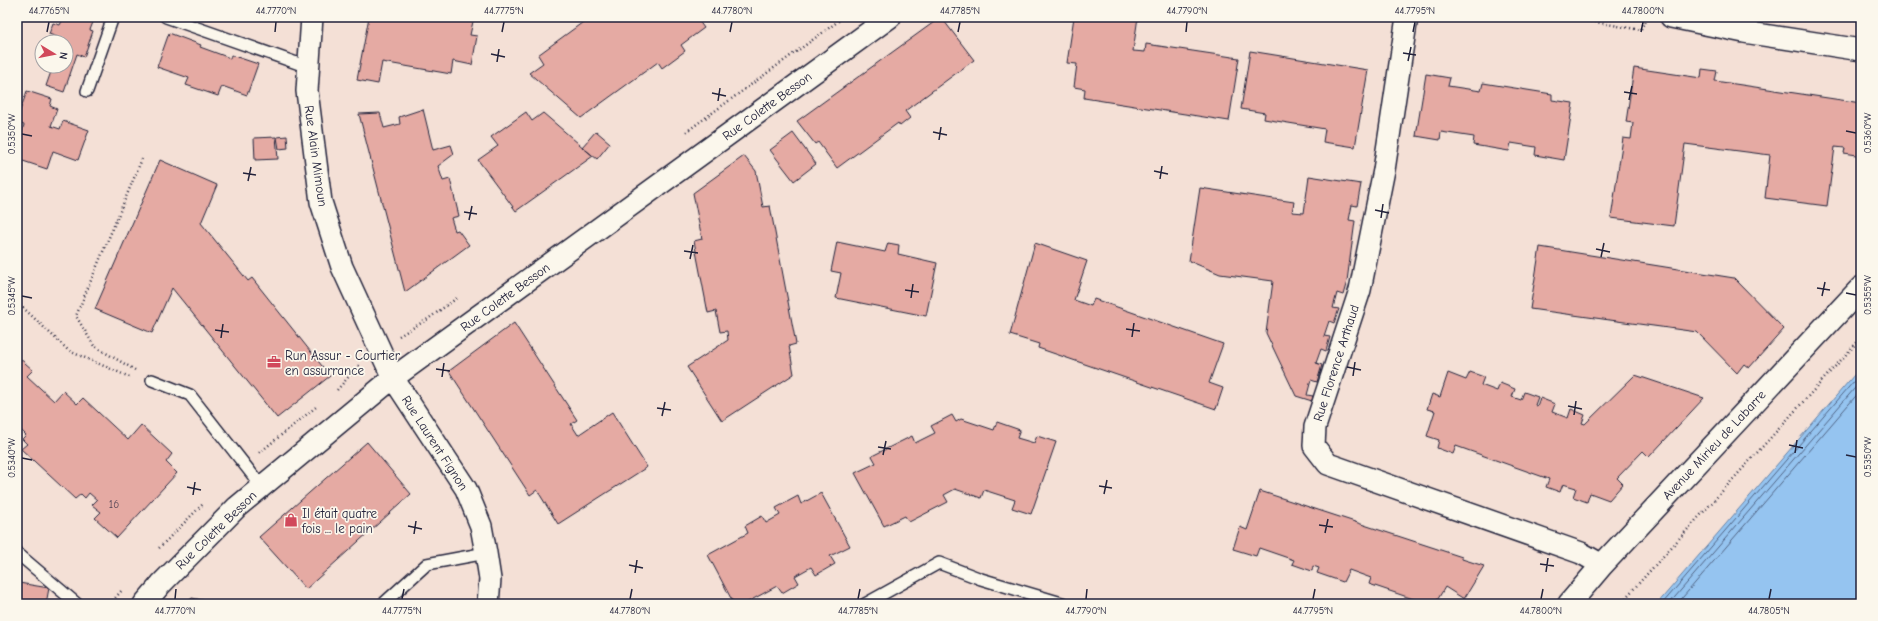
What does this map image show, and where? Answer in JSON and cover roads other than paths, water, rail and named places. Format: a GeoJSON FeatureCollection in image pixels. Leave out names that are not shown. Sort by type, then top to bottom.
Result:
{"type":"FeatureCollection","features":[{"type":"Feature","properties":{"kind":"street","name":"Rue Alain Mimoun"},"geometry":{"type":"LineString","coordinates":[[312,17],[307,91],[321,202],[342,267],[393,378]]}},
{"type":"Feature","properties":{"kind":"street","name":"Rue Colette Besson"},"geometry":{"type":"LineString","coordinates":[[144,604],[161,584],[237,506],[393,378],[890,17]]}},
{"type":"Feature","properties":{"kind":"street","name":"Rue Florence Arthaud"},"geometry":{"type":"LineString","coordinates":[[1406,17],[1384,170],[1360,290],[1315,427],[1314,446],[1328,464],[1581,553],[1602,565]]}},
{"type":"Feature","properties":{"kind":"street"},"geometry":{"type":"LineString","coordinates":[[1671,17],[1744,32],[1861,50]]}},
{"type":"Feature","properties":{"kind":"street","name":"Avenue Mirieu de Labarre"},"geometry":{"type":"LineString","coordinates":[[1569,604],[1602,565],[1861,288]]}},
{"type":"Feature","properties":{"kind":"street","name":"Rue Laurent Fignon"},"geometry":{"type":"LineString","coordinates":[[393,378],[466,489],[481,526],[490,579],[488,604]]}},
{"type":"Feature","properties":{"kind":"lane"},"geometry":{"type":"LineString","coordinates":[[87,91],[113,17]]}},
{"type":"Feature","properties":{"kind":"lane"},"geometry":{"type":"LineString","coordinates":[[166,17],[308,67]]}},
{"type":"Feature","properties":{"kind":"lane"},"geometry":{"type":"LineString","coordinates":[[152,380],[190,395],[262,487]]}},
{"type":"Feature","properties":{"kind":"lane"},"geometry":{"type":"LineString","coordinates":[[17,553],[78,604]]}},
{"type":"Feature","properties":{"kind":"lane"},"geometry":{"type":"LineString","coordinates":[[383,604],[427,564],[486,553]]}},
{"type":"Feature","properties":{"kind":"lane"},"geometry":{"type":"LineString","coordinates":[[865,604],[939,564],[981,579],[1065,604]]}},
{"type":"Feature","properties":{"kind":"water"},"geometry":{"type":"Polygon","coordinates":[[[1861,367],[1861,604],[1657,604],[1861,367]]]}},
{"type":"Feature","properties":{"kind":"place","name":"Run Assur - Courtier en assurrance"},"geometry":{"type":"Point","coordinates":[274,362]}},
{"type":"Feature","properties":{"kind":"place","name":"Il était quatre fois ... le pain"},"geometry":{"type":"Point","coordinates":[291,520]}}]}
